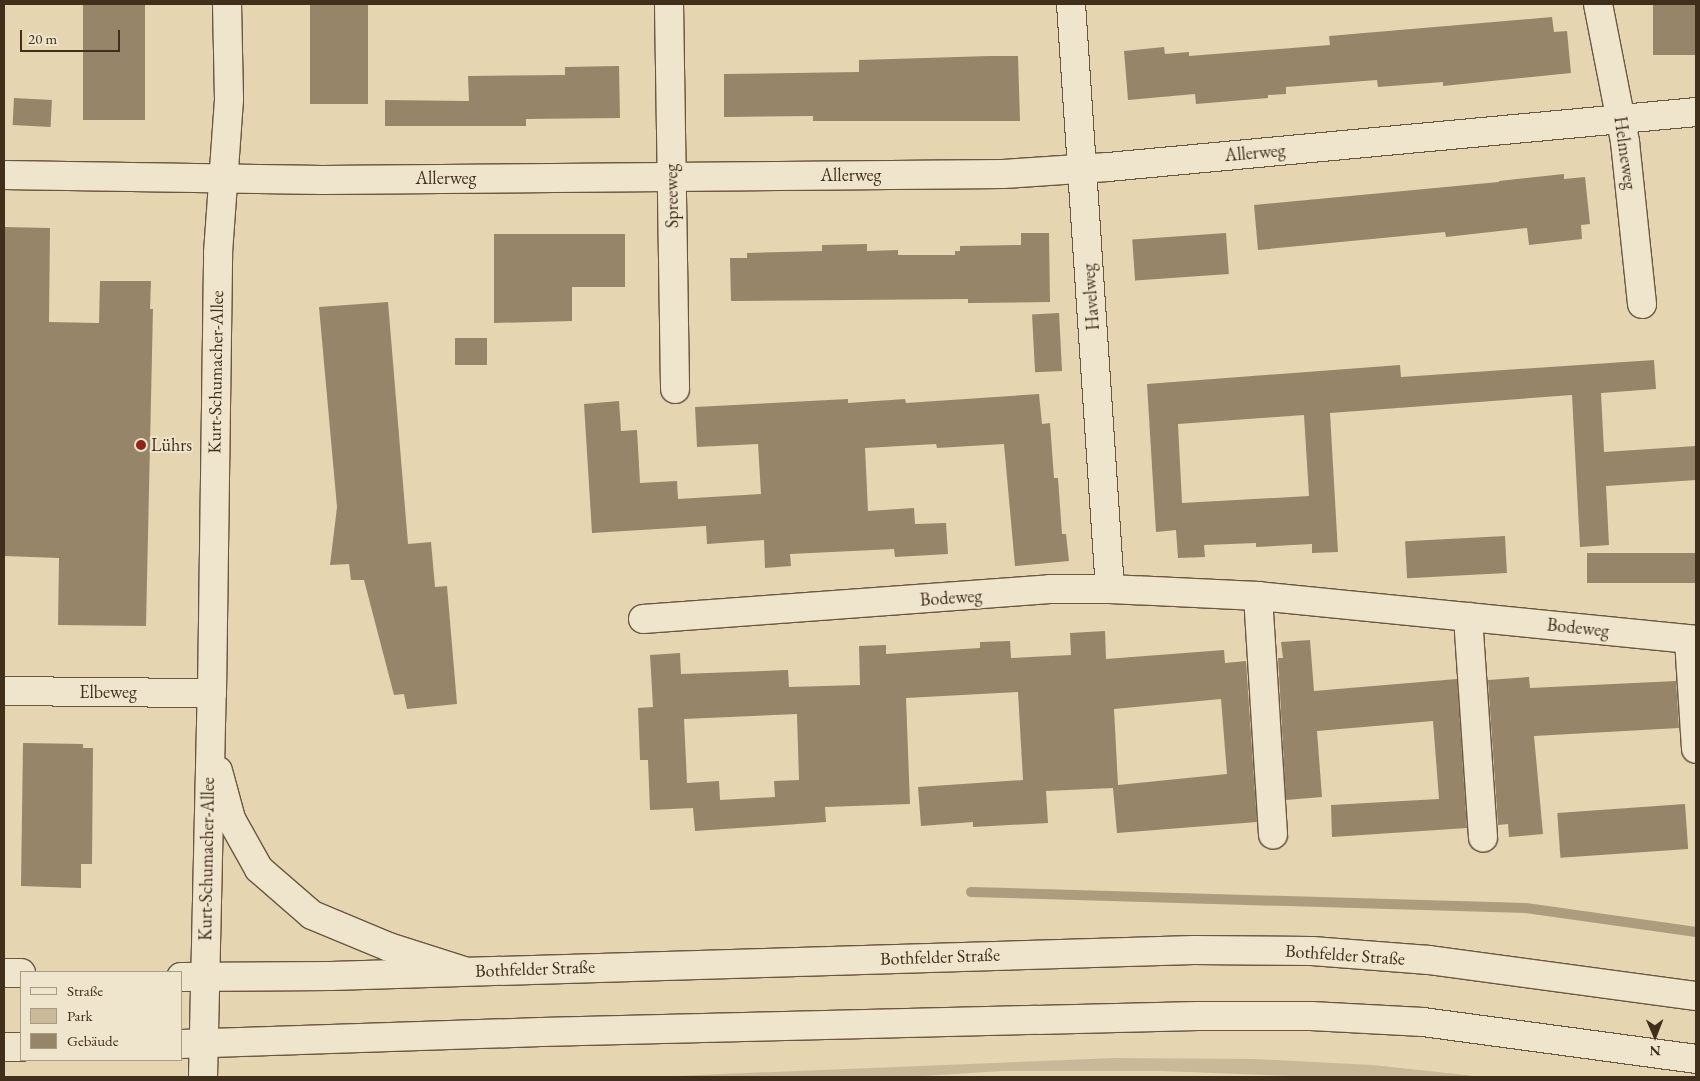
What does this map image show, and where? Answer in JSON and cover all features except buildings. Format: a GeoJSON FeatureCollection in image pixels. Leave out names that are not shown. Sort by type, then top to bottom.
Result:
{"type":"FeatureCollection","features":[{"type":"Feature","properties":{"kind":"street","name":"Kurt-Schumacher-Allee"},"geometry":{"type":"LineString","coordinates":[[203,1077],[192,1044],[193,978],[212,693],[218,253],[229,98],[227,4]]}},
{"type":"Feature","properties":{"kind":"street","name":"Spreeweg"},"geometry":{"type":"LineString","coordinates":[[668,4],[675,389]]}},
{"type":"Feature","properties":{"kind":"street","name":"Havelweg"},"geometry":{"type":"LineString","coordinates":[[1071,4],[1110,590]]}},
{"type":"Feature","properties":{"kind":"street","name":"Helmeweg"},"geometry":{"type":"LineString","coordinates":[[1598,4],[1625,142],[1642,304]]}},
{"type":"Feature","properties":{"kind":"street","name":"Allerweg"},"geometry":{"type":"LineString","coordinates":[[4,176],[223,179],[1003,174],[1082,169],[1696,112]]}},
{"type":"Feature","properties":{"kind":"street","name":"Bodeweg"},"geometry":{"type":"LineString","coordinates":[[643,619],[1050,589],[1110,590],[1258,596],[1692,640],[1696,749]]}},
{"type":"Feature","properties":{"kind":"street"},"geometry":{"type":"LineString","coordinates":[[1258,596],[1272,834]]}},
{"type":"Feature","properties":{"kind":"street"},"geometry":{"type":"LineString","coordinates":[[1468,617],[1483,837]]}},
{"type":"Feature","properties":{"kind":"street","name":"Elbeweg"},"geometry":{"type":"LineString","coordinates":[[4,691],[212,693]]}},
{"type":"Feature","properties":{"kind":"street","name":"Kurt-Schumacher-Allee"},"geometry":{"type":"LineString","coordinates":[[210,740],[231,819],[259,870],[312,915],[389,947],[465,971]]}},
{"type":"Feature","properties":{"kind":"street","name":"Bothfelder Straße"},"geometry":{"type":"LineString","coordinates":[[193,978],[1194,950],[1312,951],[1429,960],[1696,996]]}},
{"type":"Feature","properties":{"kind":"street"},"geometry":{"type":"LineString","coordinates":[[4,973],[20,973]]}},
{"type":"Feature","properties":{"kind":"street"},"geometry":{"type":"LineString","coordinates":[[192,1044],[570,1031],[1198,1016],[1311,1016],[1422,1022],[1696,1059]]}},
{"type":"Feature","properties":{"kind":"street"},"geometry":{"type":"LineString","coordinates":[[4,1047],[20,1047]]}},
{"type":"Feature","properties":{"kind":"green space"},"geometry":{"type":"Polygon","coordinates":[[[1114,1058],[1254,1059],[1373,1065],[1484,1077],[1316,1077],[1162,1071],[1003,1071],[906,1077],[675,1076],[1114,1058]]]}},
{"type":"Feature","properties":{"kind":"waterway"},"geometry":{"type":"LineString","coordinates":[[971,892],[1526,908],[1696,932]]}},
{"type":"Feature","properties":{"kind":"place","name":"Lührs"},"geometry":{"type":"Point","coordinates":[141,445]}}]}
